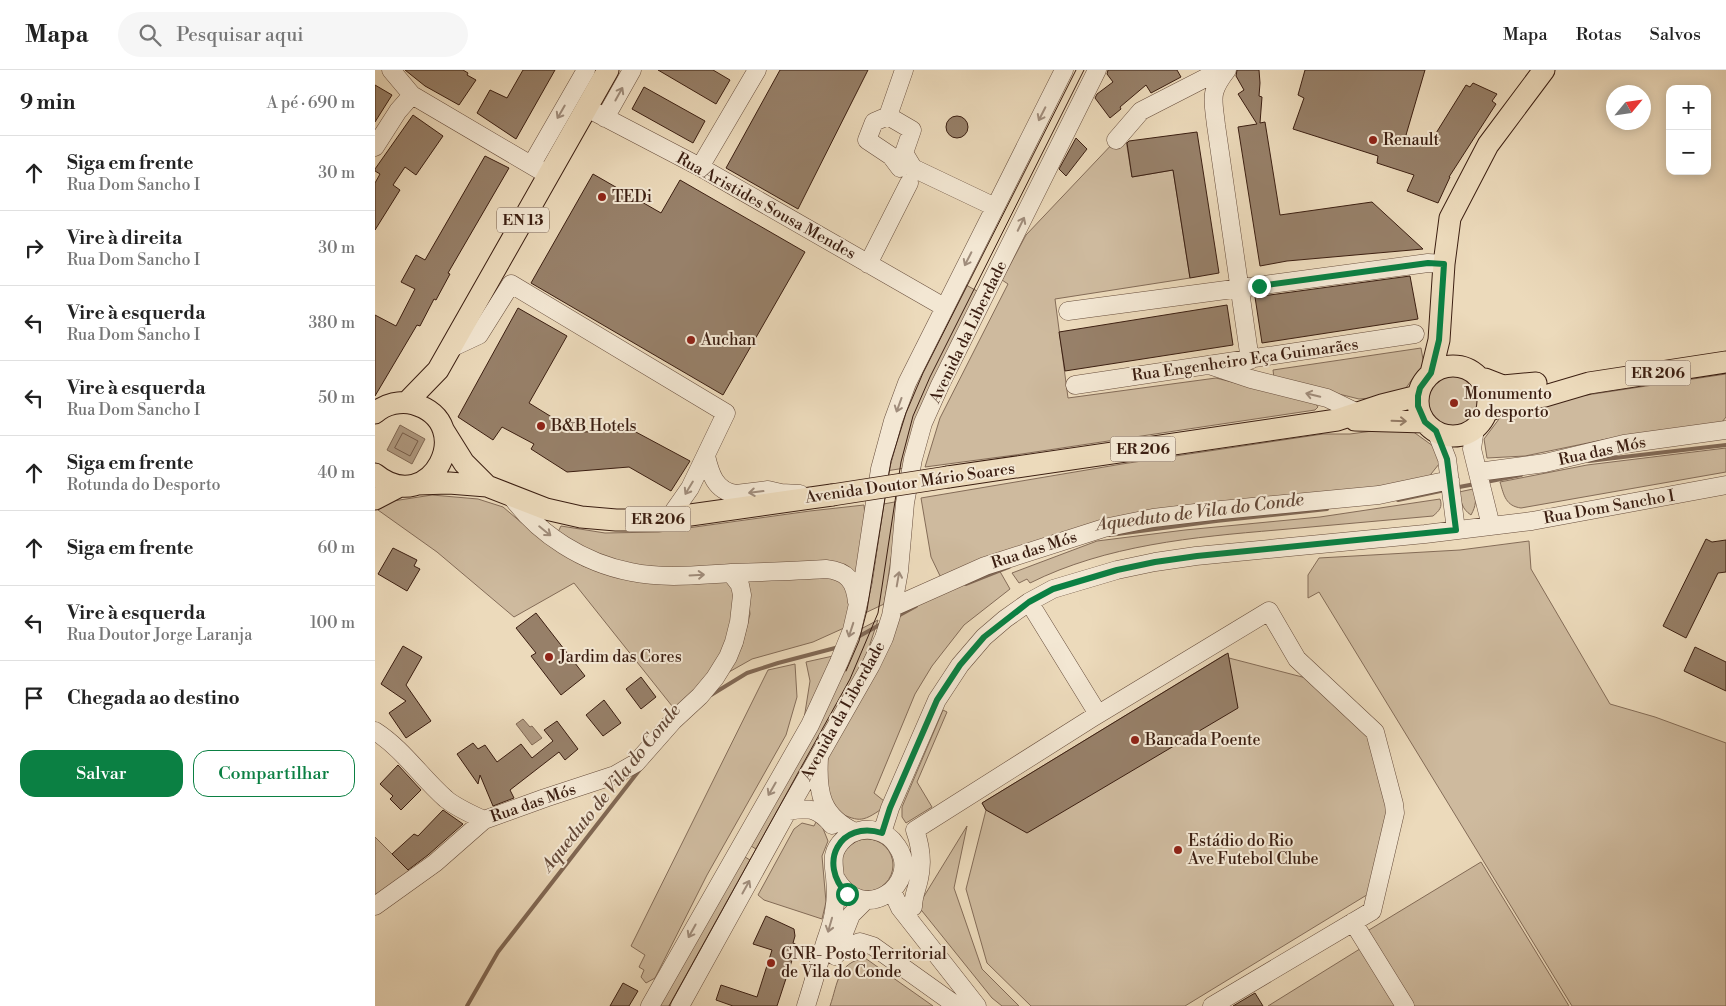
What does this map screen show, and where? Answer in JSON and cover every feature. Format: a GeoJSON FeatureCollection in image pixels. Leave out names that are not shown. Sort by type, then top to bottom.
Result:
{"type":"FeatureCollection","features":[{"type":"Feature","properties":{"kind":"main road","name":"EN 13"},"geometry":{"type":"LineString","coordinates":[[407,402],[438,370],[540,170],[587,108],[608,70]]}},
{"type":"Feature","properties":{"kind":"main road"},"geometry":{"type":"LineString","coordinates":[[1430,427],[1421,414],[1418,396],[1420,388],[1431,373],[1439,340],[1444,264],[1450,218],[1487,145],[1544,70]]}},
{"type":"Feature","properties":{"kind":"main road"},"geometry":{"type":"LineString","coordinates":[[1439,340],[1457,366]]}},
{"type":"Feature","properties":{"kind":"main road","name":"ER 206"},"geometry":{"type":"LineString","coordinates":[[1430,427],[1445,435],[1456,436],[1466,433],[1480,420],[1513,400],[1545,396],[1589,383],[1726,362]]}},
{"type":"Feature","properties":{"kind":"main road"},"geometry":{"type":"LineString","coordinates":[[1431,373],[1448,366],[1457,366]]}},
{"type":"Feature","properties":{"kind":"main road","name":"ER 206"},"geometry":{"type":"LineString","coordinates":[[1457,366],[1466,368],[1480,379],[1509,386],[1542,382],[1589,383]]}},
{"type":"Feature","properties":{"kind":"main road","name":"EN 13"},"geometry":{"type":"LineString","coordinates":[[375,499],[431,476],[441,464],[446,448],[440,424],[438,370]]}},
{"type":"Feature","properties":{"kind":"main road"},"geometry":{"type":"LineString","coordinates":[[1480,379],[1487,395],[1480,420]]}},
{"type":"Feature","properties":{"kind":"main road","name":"Avenida Doutor Mário Soares"},"geometry":{"type":"LineString","coordinates":[[408,485],[449,483],[487,486],[546,509],[581,517],[648,520],[827,496],[1337,420],[1418,396]]}},
{"type":"Feature","properties":{"kind":"main road"},"geometry":{"type":"LineString","coordinates":[[376,412],[391,404],[407,402],[423,406],[440,424]]}},
{"type":"Feature","properties":{"kind":"main road","name":"Avenida Doutor Mário Soares"},"geometry":{"type":"LineString","coordinates":[[1337,420],[1430,427]]}},
{"type":"Feature","properties":{"kind":"main road","name":"Avenida Doutor Mário Soares"},"geometry":{"type":"LineString","coordinates":[[440,424],[464,463],[487,486]]}},
{"type":"Feature","properties":{"kind":"main road"},"geometry":{"type":"LineString","coordinates":[[375,474],[384,482],[408,485]]}},
{"type":"Feature","properties":{"kind":"street"},"geometry":{"type":"LineString","coordinates":[[391,70],[411,95],[540,170],[586,70]]}},
{"type":"Feature","properties":{"kind":"street"},"geometry":{"type":"LineString","coordinates":[[605,118],[632,70]]}},
{"type":"Feature","properties":{"kind":"street"},"geometry":{"type":"LineString","coordinates":[[700,168],[757,70]]}},
{"type":"Feature","properties":{"kind":"street"},"geometry":{"type":"LineString","coordinates":[[904,70],[888,116],[874,122],[867,140],[891,156],[899,168],[910,170],[995,206]]}},
{"type":"Feature","properties":{"kind":"street","name":"Avenida da Liberdade"},"geometry":{"type":"LineString","coordinates":[[650,1006],[810,725],[839,662],[852,630],[858,606],[880,470],[887,442],[907,383],[1064,70]]}},
{"type":"Feature","properties":{"kind":"street","name":"Avenida da Liberdade"},"geometry":{"type":"LineString","coordinates":[[680,1006],[871,665],[884,638],[893,607],[899,572],[905,503],[913,459],[923,423],[1097,70]]}},
{"type":"Feature","properties":{"kind":"street"},"geometry":{"type":"LineString","coordinates":[[1116,140],[1141,111],[1221,70]]}},
{"type":"Feature","properties":{"kind":"street"},"geometry":{"type":"LineString","coordinates":[[1227,70],[1214,89],[1213,99],[1250,360]]}},
{"type":"Feature","properties":{"kind":"street"},"geometry":{"type":"LineString","coordinates":[[375,147],[398,111],[411,95]]}},
{"type":"Feature","properties":{"kind":"street","name":"Rua Aristides Sousa Mendes"},"geometry":{"type":"LineString","coordinates":[[587,108],[700,168],[944,307]]}},
{"type":"Feature","properties":{"kind":"street"},"geometry":{"type":"LineString","coordinates":[[868,264],[910,170],[904,154],[912,130],[888,116]]}},
{"type":"Feature","properties":{"kind":"street"},"geometry":{"type":"LineString","coordinates":[[1068,311],[1428,263],[1444,264]]}},
{"type":"Feature","properties":{"kind":"street"},"geometry":{"type":"LineString","coordinates":[[449,349],[479,335],[511,284],[726,413],[690,488],[669,518]]}},
{"type":"Feature","properties":{"kind":"street","name":"Rua Engenheiro Eça Guimarães"},"geometry":{"type":"LineString","coordinates":[[1075,385],[1415,334]]}},
{"type":"Feature","properties":{"kind":"street"},"geometry":{"type":"LineString","coordinates":[[1207,365],[1251,379],[1327,398],[1358,413]]}},
{"type":"Feature","properties":{"kind":"street"},"geometry":{"type":"LineString","coordinates":[[1480,420],[1472,449],[1491,526]]}},
{"type":"Feature","properties":{"kind":"street"},"geometry":{"type":"LineString","coordinates":[[1430,427],[1447,459],[1456,530]]}},
{"type":"Feature","properties":{"kind":"street","name":"Rua das Mós"},"geometry":{"type":"LineString","coordinates":[[1478,472],[1545,462],[1624,444],[1726,430]]}},
{"type":"Feature","properties":{"kind":"street"},"geometry":{"type":"LineString","coordinates":[[706,456],[712,478],[720,487],[731,493],[768,490],[827,496]]}},
{"type":"Feature","properties":{"kind":"street","name":"Rua das Mós"},"geometry":{"type":"LineString","coordinates":[[893,607],[985,566],[1104,528],[1153,518],[1379,495],[1450,480]]}},
{"type":"Feature","properties":{"kind":"street","name":"Rua Dom Sancho I"},"geometry":{"type":"LineString","coordinates":[[882,833],[890,808],[937,700],[960,665],[984,637],[1029,602],[1053,589],[1081,580],[1155,562],[1533,521],[1726,485]]}},
{"type":"Feature","properties":{"kind":"street"},"geometry":{"type":"LineString","coordinates":[[511,496],[531,519],[558,542],[579,554],[605,564],[631,572],[664,576],[837,570],[852,582],[856,590],[858,606]]}},
{"type":"Feature","properties":{"kind":"street","name":"Rua das Mós"},"geometry":{"type":"LineString","coordinates":[[375,906],[435,863],[484,820],[615,775],[636,763],[673,721],[700,696],[715,678],[728,657],[736,636],[742,596],[740,585],[731,573]]}},
{"type":"Feature","properties":{"kind":"street"},"geometry":{"type":"LineString","coordinates":[[1029,602],[1097,714]]}},
{"type":"Feature","properties":{"kind":"street"},"geometry":{"type":"LineString","coordinates":[[913,907],[913,895],[919,880],[922,858],[915,830],[1097,714],[1269,611],[1297,659],[1375,732],[1395,804],[1395,813],[1372,911],[1212,1006]]}},
{"type":"Feature","properties":{"kind":"street"},"geometry":{"type":"LineString","coordinates":[[375,731],[397,748],[447,799],[465,811],[484,820]]}},
{"type":"Feature","properties":{"kind":"street"},"geometry":{"type":"LineString","coordinates":[[819,757],[818,785],[827,810],[846,827],[855,832]]}},
{"type":"Feature","properties":{"kind":"street"},"geometry":{"type":"LineString","coordinates":[[788,811],[804,808],[822,814],[832,824],[836,836],[837,847],[833,862],[835,877],[834,912],[806,1006]]}},
{"type":"Feature","properties":{"kind":"street"},"geometry":{"type":"LineString","coordinates":[[835,877],[847,894],[866,900],[884,896],[892,891],[899,882],[903,871],[899,848],[892,839],[882,833],[864,830],[855,832],[845,838],[837,847]]}},
{"type":"Feature","properties":{"kind":"street"},"geometry":{"type":"LineString","coordinates":[[892,891],[900,908],[977,1006]]}},
{"type":"Feature","properties":{"kind":"street"},"geometry":{"type":"LineString","coordinates":[[811,1006],[851,916],[866,900]]}},
{"type":"Feature","properties":{"kind":"street"},"geometry":{"type":"LineString","coordinates":[[1353,922],[1405,1006]]}},
{"type":"Feature","properties":{"kind":"street"},"geometry":{"type":"LineString","coordinates":[[835,955],[846,947],[860,942],[873,946],[957,1006]]}},
{"type":"Feature","properties":{"kind":"shaded area"},"geometry":{"type":"Polygon","coordinates":[[[1125,134],[1132,177],[1173,170],[1190,278],[1055,299],[1068,398],[1216,378],[1315,403],[1318,407],[1315,410],[925,467],[940,418],[1008,284],[1002,280],[1026,235],[1116,140],[1125,134]]]}},
{"type":"Feature","properties":{"kind":"shaded area"},"geometry":{"type":"Polygon","coordinates":[[[966,285],[977,291],[928,392],[905,468],[886,471],[907,402],[966,285]]]}},
{"type":"Feature","properties":{"kind":"shaded area"},"geometry":{"type":"Polygon","coordinates":[[[1421,348],[1424,365],[1403,392],[1395,396],[1359,399],[1274,378],[1273,370],[1421,348]]]}},
{"type":"Feature","properties":{"kind":"shaded area"},"geometry":{"type":"Polygon","coordinates":[[[1453,374],[1464,376],[1473,382],[1479,391],[1481,402],[1479,413],[1473,422],[1464,428],[1453,430],[1442,428],[1433,422],[1427,413],[1425,402],[1427,391],[1433,382],[1442,376],[1453,374]]]}},
{"type":"Feature","properties":{"kind":"shaded area"},"geometry":{"type":"Polygon","coordinates":[[[1726,374],[1726,417],[1722,422],[1607,439],[1525,456],[1487,458],[1484,439],[1502,415],[1567,398],[1726,374]]]}},
{"type":"Feature","properties":{"kind":"shaded area"},"geometry":{"type":"Polygon","coordinates":[[[1408,428],[1433,446],[1439,454],[1439,464],[1431,474],[1432,478],[1381,491],[1217,504],[942,580],[931,557],[921,498],[1122,464],[1323,434],[1350,434],[1408,428]]]}},
{"type":"Feature","properties":{"kind":"shaded area"},"geometry":{"type":"Polygon","coordinates":[[[1726,448],[1726,472],[1521,508],[1509,503],[1504,496],[1500,482],[1587,465],[1726,448]]]}},
{"type":"Feature","properties":{"kind":"shaded area"},"geometry":{"type":"Polygon","coordinates":[[[1473,489],[1475,502],[1471,515],[1464,508],[1459,492],[1473,489]]]}},
{"type":"Feature","properties":{"kind":"shaded area"},"geometry":{"type":"Polygon","coordinates":[[[432,495],[478,499],[503,507],[542,540],[583,566],[625,578],[731,581],[734,601],[733,612],[725,645],[702,682],[676,711],[574,583],[514,617],[437,552],[378,510],[393,501],[432,495]]]}},
{"type":"Feature","properties":{"kind":"shaded area"},"geometry":{"type":"Polygon","coordinates":[[[1440,499],[1440,509],[1433,516],[1214,536],[1151,545],[1089,560],[1059,570],[1030,583],[1027,579],[1019,583],[1012,573],[1097,541],[1185,530],[1320,517],[1440,499]]]}},
{"type":"Feature","properties":{"kind":"shaded area"},"geometry":{"type":"Polygon","coordinates":[[[900,501],[884,604],[863,614],[878,505],[900,501]]]}},
{"type":"Feature","properties":{"kind":"shaded area"},"geometry":{"type":"Polygon","coordinates":[[[864,505],[866,525],[858,582],[848,569],[656,568],[611,561],[584,549],[558,532],[561,526],[605,533],[659,532],[864,505]]]}},
{"type":"Feature","properties":{"kind":"shaded area"},"geometry":{"type":"Polygon","coordinates":[[[1529,541],[1531,569],[1610,704],[1655,717],[1726,743],[1726,1006],[1572,1006],[1319,592],[1308,598],[1308,575],[1319,558],[1460,550],[1529,541]]]}},
{"type":"Feature","properties":{"kind":"shaded area"},"geometry":{"type":"Polygon","coordinates":[[[998,568],[1010,589],[964,625],[932,666],[915,694],[874,793],[884,801],[883,808],[864,819],[854,819],[834,811],[824,783],[829,750],[898,611],[998,568]]]}},
{"type":"Feature","properties":{"kind":"shaded area"},"geometry":{"type":"Polygon","coordinates":[[[841,577],[852,605],[844,628],[813,642],[752,659],[729,672],[742,646],[750,614],[746,579],[841,577]]]}},
{"type":"Feature","properties":{"kind":"shaded area"},"geometry":{"type":"Polygon","coordinates":[[[878,620],[868,650],[853,682],[759,851],[748,844],[859,630],[878,620]]]}},
{"type":"Feature","properties":{"kind":"shaded area","name":"Estádio do Rio Ave Futebol Clube"},"geometry":{"type":"Polygon","coordinates":[[[1226,654],[1229,658],[1310,679],[1371,734],[1390,809],[1370,893],[1185,1006],[1031,1006],[987,963],[966,889],[986,810],[982,803],[1226,654]]]}},
{"type":"Feature","properties":{"kind":"shaded area"},"geometry":{"type":"Polygon","coordinates":[[[833,656],[804,719],[810,681],[806,662],[833,656]]]}},
{"type":"Feature","properties":{"kind":"shaded area"},"geometry":{"type":"Polygon","coordinates":[[[795,664],[797,697],[786,735],[707,875],[655,978],[646,983],[641,977],[644,970],[639,967],[645,955],[631,946],[768,670],[795,664]]]}},
{"type":"Feature","properties":{"kind":"shaded area"},"geometry":{"type":"Polygon","coordinates":[[[943,710],[947,712],[917,782],[932,807],[906,823],[902,817],[902,807],[943,710]]]}},
{"type":"Feature","properties":{"kind":"shaded area"},"geometry":{"type":"Polygon","coordinates":[[[816,822],[822,826],[828,841],[822,856],[826,902],[822,919],[764,900],[758,895],[794,829],[802,823],[814,826],[816,822]]]}},
{"type":"Feature","properties":{"kind":"shaded area"},"geometry":{"type":"Polygon","coordinates":[[[967,826],[954,888],[982,969],[1019,1006],[1002,1006],[992,998],[918,906],[967,826]]]}},
{"type":"Feature","properties":{"kind":"shaded area"},"geometry":{"type":"Polygon","coordinates":[[[375,837],[412,874],[375,899],[375,837]]]}},
{"type":"Feature","properties":{"kind":"shaded area"},"geometry":{"type":"Polygon","coordinates":[[[867,839],[877,841],[885,847],[891,855],[893,865],[891,875],[885,883],[877,889],[867,891],[857,889],[849,883],[843,875],[841,865],[843,855],[849,847],[857,841],[867,839]]]}},
{"type":"Feature","properties":{"kind":"shaded area"},"geometry":{"type":"Polygon","coordinates":[[[742,855],[753,862],[672,1006],[657,1006],[742,855]]]}},
{"type":"Feature","properties":{"kind":"shaded area"},"geometry":{"type":"Polygon","coordinates":[[[1481,862],[1569,1006],[1409,1006],[1364,933],[1481,862]]]}},
{"type":"Feature","properties":{"kind":"shaded area"},"geometry":{"type":"Polygon","coordinates":[[[1363,947],[1400,1006],[1268,1006],[1363,947]]]}},
{"type":"Feature","properties":{"kind":"shaded area"},"geometry":{"type":"Polygon","coordinates":[[[865,958],[933,1006],[830,1006],[837,982],[844,969],[849,964],[865,958]]]}},
{"type":"Feature","properties":{"kind":"water"},"geometry":{"type":"Polygon","coordinates":[[[400,425],[425,439],[412,464],[387,450],[400,425]]]}},
{"type":"Feature","properties":{"kind":"water"},"geometry":{"type":"Polygon","coordinates":[[[523,719],[542,738],[532,745],[516,724],[523,719]]]}},
{"type":"Feature","properties":{"kind":"building"},"geometry":{"type":"Polygon","coordinates":[[[405,70],[463,70],[468,73],[467,75],[476,80],[459,105],[425,86],[405,70]]]}},
{"type":"Feature","properties":{"kind":"building"},"geometry":{"type":"Polygon","coordinates":[[[523,70],[555,70],[516,139],[477,113],[490,90],[507,98],[523,70]]]}},
{"type":"Feature","properties":{"kind":"building"},"geometry":{"type":"Polygon","coordinates":[[[658,70],[713,70],[730,80],[716,104],[658,70]]]}},
{"type":"Feature","properties":{"kind":"building"},"geometry":{"type":"Polygon","coordinates":[[[780,70],[868,70],[798,209],[726,168],[780,70]]]}},
{"type":"Feature","properties":{"kind":"building"},"geometry":{"type":"Polygon","coordinates":[[[1108,70],[1177,70],[1181,77],[1151,93],[1146,85],[1110,118],[1095,98],[1097,94],[1113,82],[1107,74],[1108,70]]]}},
{"type":"Feature","properties":{"kind":"building"},"geometry":{"type":"Polygon","coordinates":[[[1237,70],[1259,70],[1259,96],[1262,97],[1260,123],[1265,122],[1280,215],[1372,202],[1423,249],[1287,261],[1260,266],[1238,127],[1257,124],[1238,94],[1244,90],[1236,76],[1237,70]]]}},
{"type":"Feature","properties":{"kind":"building","name":"Renault"},"geometry":{"type":"Polygon","coordinates":[[[1305,70],[1425,70],[1406,135],[1428,146],[1466,85],[1470,87],[1473,83],[1497,94],[1492,101],[1496,104],[1449,177],[1438,203],[1407,191],[1414,175],[1377,163],[1378,156],[1293,129],[1304,98],[1298,95],[1305,70]]]}},
{"type":"Feature","properties":{"kind":"building"},"geometry":{"type":"Polygon","coordinates":[[[375,85],[392,95],[375,122],[375,85]]]}},
{"type":"Feature","properties":{"kind":"building"},"geometry":{"type":"Polygon","coordinates":[[[644,87],[705,121],[693,143],[632,109],[644,87]]]}},
{"type":"Feature","properties":{"kind":"building"},"geometry":{"type":"Polygon","coordinates":[[[413,115],[443,136],[416,175],[405,167],[393,185],[400,190],[375,230],[375,183],[380,174],[375,169],[413,115]]]}},
{"type":"Feature","properties":{"kind":"building"},"geometry":{"type":"Polygon","coordinates":[[[957,116],[965,119],[968,127],[965,135],[957,138],[949,135],[946,127],[949,119],[957,116]]]}},
{"type":"Feature","properties":{"kind":"building"},"geometry":{"type":"Polygon","coordinates":[[[1197,132],[1219,273],[1190,278],[1173,170],[1132,177],[1127,143],[1129,141],[1197,132]]]}},
{"type":"Feature","properties":{"kind":"building"},"geometry":{"type":"Polygon","coordinates":[[[1076,138],[1087,149],[1066,176],[1059,169],[1076,138]]]}},
{"type":"Feature","properties":{"kind":"building"},"geometry":{"type":"Polygon","coordinates":[[[485,156],[509,168],[448,273],[450,274],[436,300],[434,299],[420,326],[417,325],[375,396],[375,315],[396,326],[415,289],[401,282],[416,255],[425,260],[485,156]]]}},
{"type":"Feature","properties":{"kind":"building","name":"Auchan"},"geometry":{"type":"Polygon","coordinates":[[[593,174],[661,213],[680,180],[805,252],[723,395],[531,283],[593,174]]]}},
{"type":"Feature","properties":{"kind":"building"},"geometry":{"type":"Polygon","coordinates":[[[1410,276],[1418,319],[1262,343],[1255,297],[1410,276]]]}},
{"type":"Feature","properties":{"kind":"building"},"geometry":{"type":"Polygon","coordinates":[[[1227,305],[1233,345],[1065,371],[1059,332],[1227,305]]]}},
{"type":"Feature","properties":{"kind":"building"},"geometry":{"type":"Polygon","coordinates":[[[518,308],[567,336],[529,403],[576,432],[634,431],[690,461],[671,491],[629,467],[567,472],[531,449],[534,444],[502,427],[493,440],[458,417],[518,308]]]}},
{"type":"Feature","properties":{"kind":"building"},"geometry":{"type":"Polygon","coordinates":[[[1706,539],[1712,542],[1726,540],[1726,572],[1718,573],[1686,638],[1663,626],[1706,539]]]}},
{"type":"Feature","properties":{"kind":"building"},"geometry":{"type":"Polygon","coordinates":[[[393,548],[417,560],[414,566],[420,569],[407,591],[378,574],[393,548]]]}},
{"type":"Feature","properties":{"kind":"building"},"geometry":{"type":"Polygon","coordinates":[[[536,613],[585,676],[561,695],[531,656],[536,653],[516,628],[536,613]]]}},
{"type":"Feature","properties":{"kind":"building"},"geometry":{"type":"Polygon","coordinates":[[[403,646],[422,657],[406,685],[431,721],[406,738],[389,713],[406,701],[381,684],[403,646]]]}},
{"type":"Feature","properties":{"kind":"building"},"geometry":{"type":"Polygon","coordinates":[[[1695,647],[1726,662],[1726,691],[1684,671],[1695,647]]]}},
{"type":"Feature","properties":{"kind":"building","name":"Bancada Poente"},"geometry":{"type":"Polygon","coordinates":[[[1228,653],[1238,708],[1027,833],[986,810],[982,803],[1228,653]]]}},
{"type":"Feature","properties":{"kind":"building"},"geometry":{"type":"Polygon","coordinates":[[[641,677],[656,697],[641,709],[626,689],[641,677]]]}},
{"type":"Feature","properties":{"kind":"building"},"geometry":{"type":"Polygon","coordinates":[[[604,700],[621,723],[603,736],[586,715],[604,700]]]}},
{"type":"Feature","properties":{"kind":"building"},"geometry":{"type":"Polygon","coordinates":[[[557,721],[578,749],[565,760],[559,752],[510,790],[514,798],[493,806],[480,775],[478,784],[457,754],[473,743],[478,749],[485,745],[497,762],[521,744],[532,758],[553,741],[544,730],[557,721]]]}},
{"type":"Feature","properties":{"kind":"building"},"geometry":{"type":"Polygon","coordinates":[[[398,765],[421,790],[401,810],[390,799],[393,796],[380,784],[398,765]]]}},
{"type":"Feature","properties":{"kind":"building"},"geometry":{"type":"Polygon","coordinates":[[[443,810],[463,824],[408,870],[392,854],[414,834],[418,836],[443,810]]]}},
{"type":"Feature","properties":{"kind":"building"},"geometry":{"type":"Polygon","coordinates":[[[766,916],[794,929],[793,943],[797,945],[777,1006],[733,1006],[716,1000],[721,985],[757,997],[772,950],[753,944],[766,916]]]}},
{"type":"Feature","properties":{"kind":"building"},"geometry":{"type":"Polygon","coordinates":[[[623,983],[638,991],[629,1006],[610,1006],[623,983]]]}},
{"type":"Feature","properties":{"kind":"building"},"geometry":{"type":"Polygon","coordinates":[[[1255,993],[1263,1006],[1233,1006],[1255,993]]]}},
{"type":"Feature","properties":{"kind":"waterway","name":"Aqueduto de Vila do Conde"},"geometry":{"type":"LineString","coordinates":[[1589,461],[1726,445]]}},
{"type":"Feature","properties":{"kind":"waterway","name":"Aqueduto de Vila do Conde"},"geometry":{"type":"LineString","coordinates":[[1486,482],[1521,475]]}},
{"type":"Feature","properties":{"kind":"waterway","name":"Aqueduto de Vila do Conde"},"geometry":{"type":"LineString","coordinates":[[1454,488],[1475,484]]}},
{"type":"Feature","properties":{"kind":"waterway","name":"Aqueduto de Vila do Conde"},"geometry":{"type":"LineString","coordinates":[[1398,500],[1445,490]]}},
{"type":"Feature","properties":{"kind":"waterway","name":"Aqueduto de Vila do Conde"},"geometry":{"type":"LineString","coordinates":[[1110,535],[1327,509]]}},
{"type":"Feature","properties":{"kind":"waterway","name":"Aqueduto de Vila do Conde"},"geometry":{"type":"LineString","coordinates":[[966,584],[1009,567]]}},
{"type":"Feature","properties":{"kind":"waterway","name":"Aqueduto de Vila do Conde"},"geometry":{"type":"LineString","coordinates":[[896,617],[916,606]]}},
{"type":"Feature","properties":{"kind":"waterway","name":"Aqueduto de Vila do Conde"},"geometry":{"type":"LineString","coordinates":[[856,638],[883,623]]}},
{"type":"Feature","properties":{"kind":"waterway","name":"Aqueduto de Vila do Conde"},"geometry":{"type":"LineString","coordinates":[[711,695],[747,673],[839,647]]}},
{"type":"Feature","properties":{"kind":"waterway","name":"Aqueduto de Vila do Conde"},"geometry":{"type":"LineString","coordinates":[[467,1006],[498,952],[641,768]]}},
{"type":"Feature","properties":{"kind":"tram line"},"geometry":{"type":"LineString","coordinates":[[846,671],[859,641],[867,610],[891,461],[906,413],[923,373],[1076,70]]}},
{"type":"Feature","properties":{"kind":"tram line"},"geometry":{"type":"LineString","coordinates":[[669,1006],[850,679],[878,613],[901,462],[913,416],[930,377],[1084,70]]}},
{"type":"Feature","properties":{"kind":"place","name":"Renault"},"geometry":{"type":"Point","coordinates":[1373,140]}},
{"type":"Feature","properties":{"kind":"place","name":"TEDi"},"geometry":{"type":"Point","coordinates":[602,197]}},
{"type":"Feature","properties":{"kind":"place","name":"Auchan"},"geometry":{"type":"Point","coordinates":[691,340]}},
{"type":"Feature","properties":{"kind":"place","name":"Monumento ao desporto"},"geometry":{"type":"Point","coordinates":[1454,403]}},
{"type":"Feature","properties":{"kind":"place","name":"B&B Hotels"},"geometry":{"type":"Point","coordinates":[541,426]}},
{"type":"Feature","properties":{"kind":"place","name":"Jardim das Cores"},"geometry":{"type":"Point","coordinates":[549,657]}},
{"type":"Feature","properties":{"kind":"place","name":"Bancada Poente"},"geometry":{"type":"Point","coordinates":[1135,740]}},
{"type":"Feature","properties":{"kind":"place","name":"Estádio do Rio Ave Futebol Clube"},"geometry":{"type":"Point","coordinates":[1178,850]}},
{"type":"Feature","properties":{"kind":"place","name":"GNR- Posto Territorial de Vila do Conde"},"geometry":{"type":"Point","coordinates":[771,963]}},
{"type":"Feature","properties":{"kind":"route"},"geometry":{"type":"LineString","coordinates":[[847,894],[835,877],[833,857],[837,847],[845,838],[855,832],[873,830],[882,833],[890,808],[937,700],[960,665],[984,637],[1029,602],[1053,589],[1081,580],[1155,562],[1197,556],[1456,530],[1447,459],[1436,431],[1425,422],[1418,406],[1420,388],[1431,373],[1439,340],[1444,264],[1428,263],[1259,286]]}}]}
